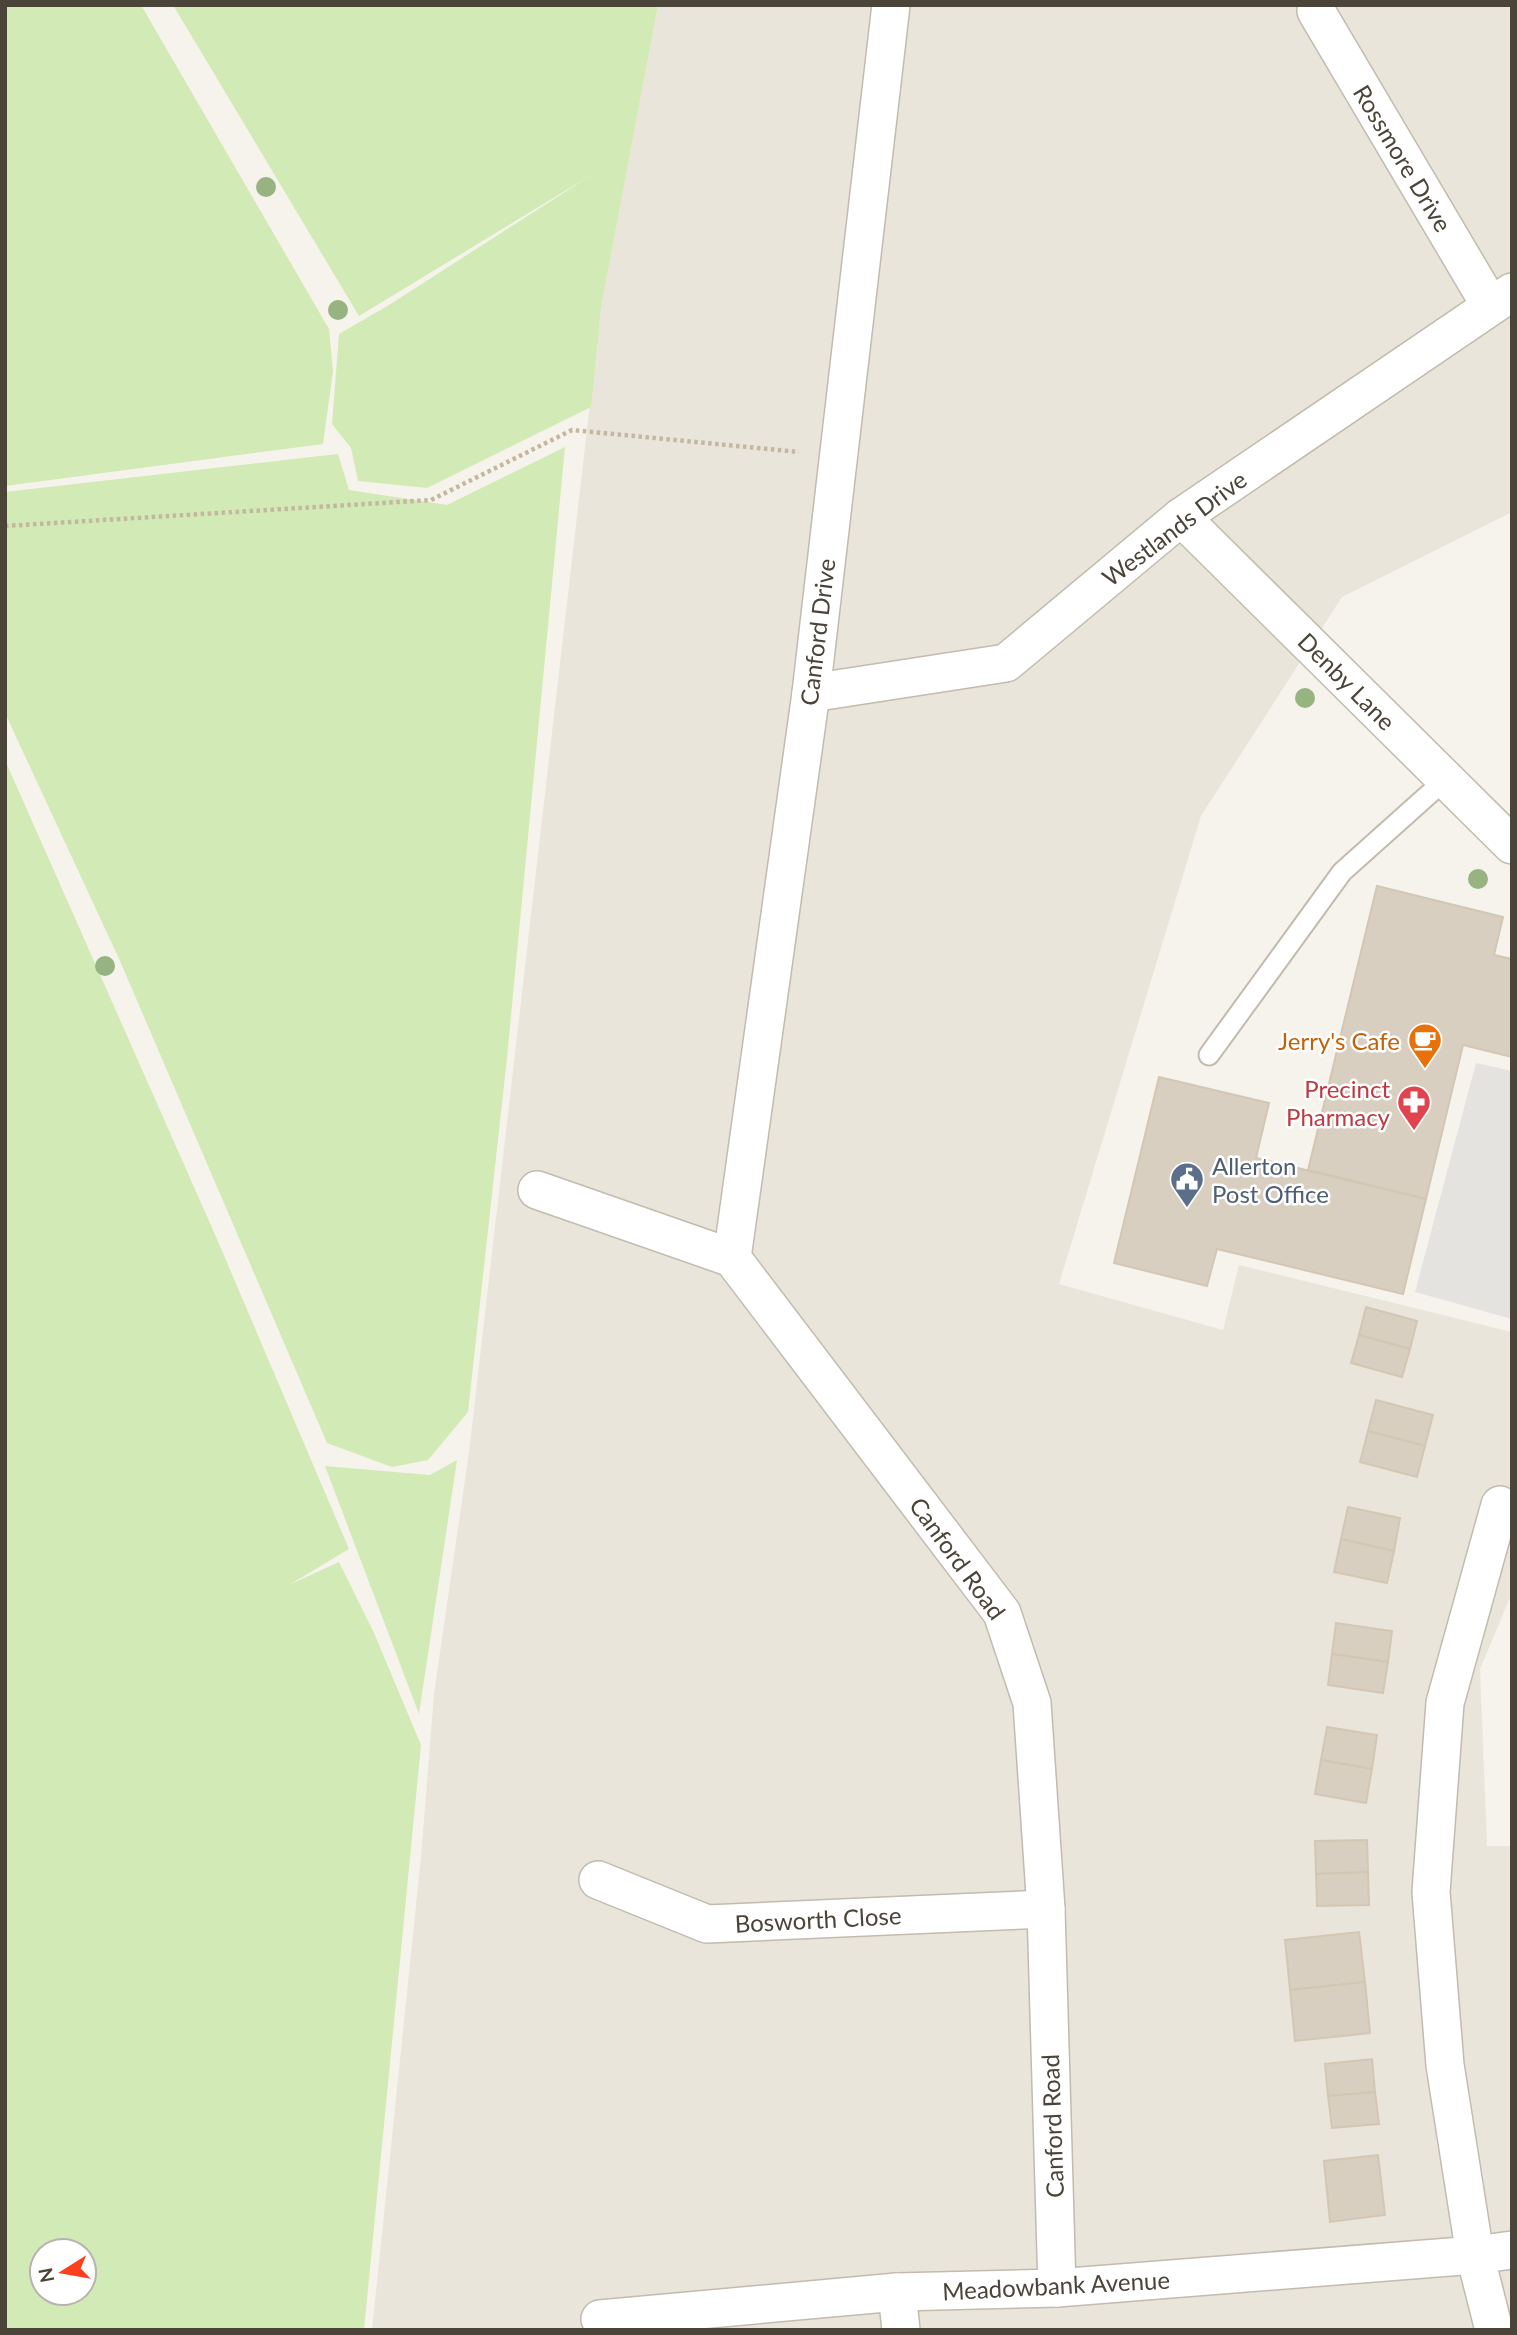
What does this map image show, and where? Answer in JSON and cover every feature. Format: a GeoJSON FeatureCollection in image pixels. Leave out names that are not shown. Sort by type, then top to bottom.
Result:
{"type":"FeatureCollection","features":[{"type":"Feature","properties":{"kind":"street","name":"Canford Drive"},"geometry":{"type":"LineString","coordinates":[[732,1258],[811,693],[891,5]]}},
{"type":"Feature","properties":{"kind":"street","name":"Rossmore Drive"},"geometry":{"type":"LineString","coordinates":[[1316,11],[1501,298]]}},
{"type":"Feature","properties":{"kind":"street","name":"Westlands Drive"},"geometry":{"type":"LineString","coordinates":[[811,693],[1006,663],[1181,517],[1501,298]]}},
{"type":"Feature","properties":{"kind":"street","name":"Denby Lane"},"geometry":{"type":"LineString","coordinates":[[1181,517],[1512,845]]}},
{"type":"Feature","properties":{"kind":"street"},"geometry":{"type":"LineString","coordinates":[[537,1190],[732,1258]]}},
{"type":"Feature","properties":{"kind":"street","name":"Canford Road"},"geometry":{"type":"LineString","coordinates":[[732,1258],[1002,1613],[1032,1703],[1046,1909],[1057,2288]]}},
{"type":"Feature","properties":{"kind":"street"},"geometry":{"type":"LineString","coordinates":[[1494,2330],[1475,2255],[1445,2065],[1432,1892],[1445,1703],[1506,1503]]}},
{"type":"Feature","properties":{"kind":"street","name":"Bosworth Close"},"geometry":{"type":"LineString","coordinates":[[598,1880],[707,1924],[1046,1909]]}},
{"type":"Feature","properties":{"kind":"street","name":"Meadowbank Avenue"},"geometry":{"type":"LineString","coordinates":[[600,2319],[897,2292],[1057,2288],[1512,2250]]}},
{"type":"Feature","properties":{"kind":"street"},"geometry":{"type":"LineString","coordinates":[[897,2292],[901,2330]]}},
{"type":"Feature","properties":{"kind":"lane"},"geometry":{"type":"LineString","coordinates":[[1209,1055],[1342,872],[1446,779]]}},
{"type":"Feature","properties":{"kind":"path"},"geometry":{"type":"LineString","coordinates":[[5,526],[431,500],[572,430],[838,456]]}},
{"type":"Feature","properties":{"kind":"shaded area"},"geometry":{"type":"Polygon","coordinates":[[[658,5],[1512,5],[1512,512],[1342,597],[1201,816],[1059,1284],[1223,1330],[1239,1265],[1512,1332],[1512,1593],[1480,1669],[1487,1846],[1512,1846],[1512,2330],[372,2330],[421,1857],[434,1694],[469,1452],[601,308],[658,5]]]}},
{"type":"Feature","properties":{"kind":"shaded area"},"geometry":{"type":"Polygon","coordinates":[[[1476,1063],[1512,1071],[1512,1319],[1415,1292],[1476,1063]]]}},
{"type":"Feature","properties":{"kind":"green space"},"geometry":{"type":"Polygon","coordinates":[[[5,5],[141,5],[329,329],[333,371],[323,444],[5,486],[5,5]]]}},
{"type":"Feature","properties":{"kind":"green space"},"geometry":{"type":"Polygon","coordinates":[[[173,5],[658,5],[601,308],[591,407],[427,488],[358,481],[351,448],[332,424],[339,334],[389,305],[593,174],[359,316],[173,5]]]}},
{"type":"Feature","properties":{"kind":"green space"},"geometry":{"type":"Polygon","coordinates":[[[565,447],[507,1058],[468,1412],[428,1460],[392,1467],[327,1443],[120,961],[5,713],[5,492],[338,454],[349,490],[447,505],[565,447]]]}},
{"type":"Feature","properties":{"kind":"green space"},"geometry":{"type":"Polygon","coordinates":[[[5,760],[217,1239],[349,1549],[289,1585],[339,1562],[374,1633],[421,1745],[364,2330],[5,2330],[5,760]]]}},
{"type":"Feature","properties":{"kind":"green space"},"geometry":{"type":"Polygon","coordinates":[[[457,1460],[419,1714],[325,1466],[430,1475],[457,1460]]]}},
{"type":"Feature","properties":{"kind":"building"},"geometry":{"type":"Polygon","coordinates":[[[1377,886],[1503,917],[1494,955],[1512,959],[1512,1057],[1463,1045],[1426,1199],[1308,1170],[1377,886]]]}},
{"type":"Feature","properties":{"kind":"building"},"geometry":{"type":"Polygon","coordinates":[[[1159,1077],[1269,1103],[1256,1158],[1426,1199],[1403,1294],[1217,1249],[1207,1286],[1114,1263],[1159,1077]]]}},
{"type":"Feature","properties":{"kind":"building"},"geometry":{"type":"Polygon","coordinates":[[[1366,1307],[1417,1321],[1410,1349],[1359,1335],[1366,1307]]]}},
{"type":"Feature","properties":{"kind":"building"},"geometry":{"type":"Polygon","coordinates":[[[1359,1335],[1410,1349],[1402,1377],[1351,1363],[1359,1335]]]}},
{"type":"Feature","properties":{"kind":"building"},"geometry":{"type":"Polygon","coordinates":[[[1376,1400],[1433,1415],[1425,1446],[1368,1431],[1376,1400]]]}},
{"type":"Feature","properties":{"kind":"building"},"geometry":{"type":"Polygon","coordinates":[[[1368,1431],[1425,1446],[1417,1477],[1360,1462],[1368,1431]]]}},
{"type":"Feature","properties":{"kind":"building"},"geometry":{"type":"Polygon","coordinates":[[[1348,1507],[1400,1518],[1394,1551],[1341,1539],[1348,1507]]]}},
{"type":"Feature","properties":{"kind":"building"},"geometry":{"type":"Polygon","coordinates":[[[1341,1539],[1394,1551],[1387,1583],[1334,1572],[1341,1539]]]}},
{"type":"Feature","properties":{"kind":"building"},"geometry":{"type":"Polygon","coordinates":[[[1336,1623],[1392,1631],[1388,1662],[1332,1654],[1336,1623]]]}},
{"type":"Feature","properties":{"kind":"building"},"geometry":{"type":"Polygon","coordinates":[[[1332,1654],[1388,1662],[1383,1693],[1328,1685],[1332,1654]]]}},
{"type":"Feature","properties":{"kind":"building"},"geometry":{"type":"Polygon","coordinates":[[[1327,1727],[1377,1735],[1372,1769],[1321,1760],[1327,1727]]]}},
{"type":"Feature","properties":{"kind":"building"},"geometry":{"type":"Polygon","coordinates":[[[1321,1760],[1372,1769],[1366,1803],[1315,1794],[1321,1760]]]}},
{"type":"Feature","properties":{"kind":"building"},"geometry":{"type":"Polygon","coordinates":[[[1367,1840],[1368,1872],[1316,1874],[1315,1841],[1367,1840]]]}},
{"type":"Feature","properties":{"kind":"building"},"geometry":{"type":"Polygon","coordinates":[[[1368,1872],[1369,1905],[1317,1906],[1316,1874],[1368,1872]]]}},
{"type":"Feature","properties":{"kind":"building"},"geometry":{"type":"Polygon","coordinates":[[[1359,1932],[1365,1982],[1290,1990],[1285,1940],[1359,1932]]]}},
{"type":"Feature","properties":{"kind":"building"},"geometry":{"type":"Polygon","coordinates":[[[1365,1982],[1370,2033],[1295,2041],[1290,1990],[1365,1982]]]}},
{"type":"Feature","properties":{"kind":"building"},"geometry":{"type":"Polygon","coordinates":[[[1372,2059],[1375,2092],[1328,2096],[1325,2064],[1372,2059]]]}},
{"type":"Feature","properties":{"kind":"building"},"geometry":{"type":"Polygon","coordinates":[[[1375,2092],[1379,2124],[1332,2128],[1328,2096],[1375,2092]]]}},
{"type":"Feature","properties":{"kind":"building"},"geometry":{"type":"Polygon","coordinates":[[[1378,2155],[1385,2215],[1330,2222],[1324,2161],[1378,2155]]]}},
{"type":"Feature","properties":{"kind":"place","name":"Jerry's Cafe"},"geometry":{"type":"Point","coordinates":[1425,1070]}},
{"type":"Feature","properties":{"kind":"place","name":"Precinct Pharmacy"},"geometry":{"type":"Point","coordinates":[1414,1132]}},
{"type":"Feature","properties":{"kind":"place","name":"Allerton Post Office"},"geometry":{"type":"Point","coordinates":[1187,1209]}}]}
